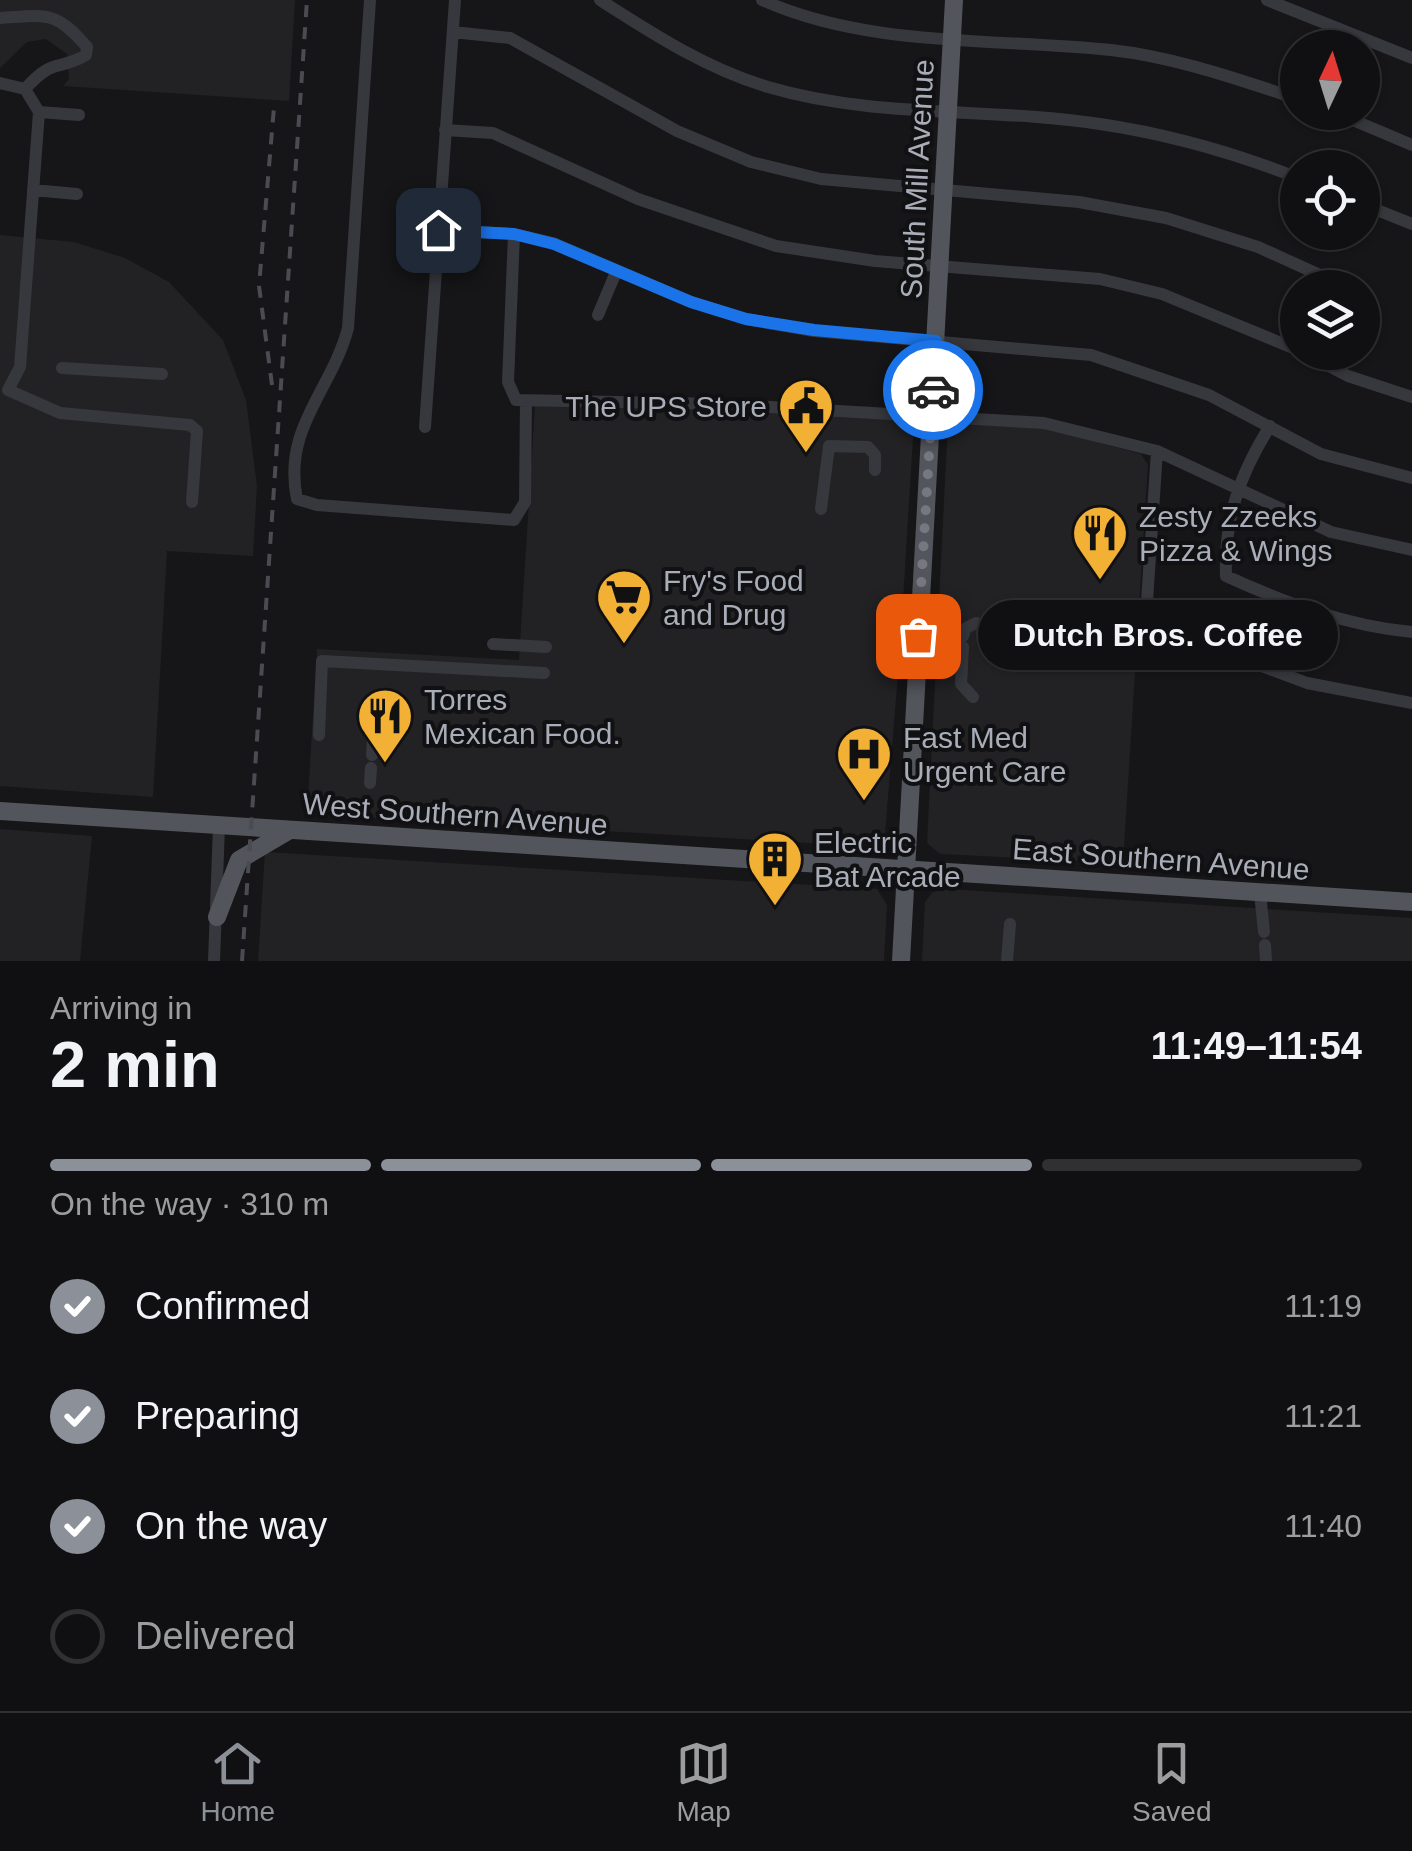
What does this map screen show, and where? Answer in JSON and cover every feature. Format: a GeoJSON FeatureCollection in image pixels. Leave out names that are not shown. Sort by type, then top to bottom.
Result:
{"type":"FeatureCollection","features":[{"type":"Feature","properties":{"kind":"main road","name":"South Mill Avenue"},"geometry":{"type":"LineString","coordinates":[[901,961],[954,0]]}},
{"type":"Feature","properties":{"kind":"main road","name":"West Southern Avenue"},"geometry":{"type":"LineString","coordinates":[[0,811],[906,871]]}},
{"type":"Feature","properties":{"kind":"main road"},"geometry":{"type":"LineString","coordinates":[[217,916],[239,860],[289,830]]}},
{"type":"Feature","properties":{"kind":"main road","name":"East Southern Avenue"},"geometry":{"type":"LineString","coordinates":[[906,871],[1412,902]]}},
{"type":"Feature","properties":{"kind":"street"},"geometry":{"type":"LineString","coordinates":[[370,0],[348,328],[330,377],[302,422],[297,499],[317,505],[514,520],[524,502],[526,402]]}},
{"type":"Feature","properties":{"kind":"street"},"geometry":{"type":"LineString","coordinates":[[425,427],[455,0]]}},
{"type":"Feature","properties":{"kind":"street"},"geometry":{"type":"LineString","coordinates":[[600,0],[677,48],[766,87],[867,108],[1100,124],[1213,148],[1280,172]]}},
{"type":"Feature","properties":{"kind":"street"},"geometry":{"type":"LineString","coordinates":[[762,0],[788,11],[853,27],[1116,50],[1208,70],[1280,93]]}},
{"type":"Feature","properties":{"kind":"street"},"geometry":{"type":"LineString","coordinates":[[1267,0],[1412,58]]}},
{"type":"Feature","properties":{"kind":"street"},"geometry":{"type":"LineString","coordinates":[[0,18],[49,14],[64,22],[86,47],[86,54],[76,60],[44,67],[28,91]]}},
{"type":"Feature","properties":{"kind":"street"},"geometry":{"type":"LineString","coordinates":[[453,32],[510,38],[677,131],[751,162],[821,179],[1079,202],[1166,218],[1258,247],[1309,270]]}},
{"type":"Feature","properties":{"kind":"street"},"geometry":{"type":"LineString","coordinates":[[0,83],[28,91],[39,112],[20,368],[4,392],[60,413],[190,425],[197,431],[192,502]]}},
{"type":"Feature","properties":{"kind":"street"},"geometry":{"type":"LineString","coordinates":[[39,112],[79,115]]}},
{"type":"Feature","properties":{"kind":"street"},"geometry":{"type":"LineString","coordinates":[[445,130],[494,133],[638,199],[776,246],[875,261],[1100,278],[1162,294],[1280,343]]}},
{"type":"Feature","properties":{"kind":"street"},"geometry":{"type":"LineString","coordinates":[[1377,130],[1412,145]]}},
{"type":"Feature","properties":{"kind":"street"},"geometry":{"type":"LineString","coordinates":[[33,190],[77,194]]}},
{"type":"Feature","properties":{"kind":"street"},"geometry":{"type":"LineString","coordinates":[[1380,211],[1412,224]]}},
{"type":"Feature","properties":{"kind":"street"},"geometry":{"type":"LineString","coordinates":[[438,230],[514,234],[554,244],[616,272],[746,319],[814,330],[1091,355],[1208,395],[1321,454],[1412,478]]}},
{"type":"Feature","properties":{"kind":"street"},"geometry":{"type":"LineString","coordinates":[[514,234],[508,382],[516,400],[718,404],[1044,422],[1157,451],[1331,532],[1412,550]]}},
{"type":"Feature","properties":{"kind":"street"},"geometry":{"type":"LineString","coordinates":[[598,316],[616,272]]}},
{"type":"Feature","properties":{"kind":"street"},"geometry":{"type":"LineString","coordinates":[[62,368],[162,374]]}},
{"type":"Feature","properties":{"kind":"street"},"geometry":{"type":"LineString","coordinates":[[1336,370],[1412,397]]}},
{"type":"Feature","properties":{"kind":"street"},"geometry":{"type":"LineString","coordinates":[[1270,426],[1237,489],[1225,536],[1226,576],[1276,599],[1334,618],[1412,632]]}},
{"type":"Feature","properties":{"kind":"street"},"geometry":{"type":"LineString","coordinates":[[822,508],[828,446],[868,447],[875,455],[874,470]]}},
{"type":"Feature","properties":{"kind":"street"},"geometry":{"type":"LineString","coordinates":[[1157,451],[1146,616],[1156,627],[1306,683],[1412,703]]}},
{"type":"Feature","properties":{"kind":"street"},"geometry":{"type":"LineString","coordinates":[[972,697],[960,684],[966,628],[976,623]]}},
{"type":"Feature","properties":{"kind":"street"},"geometry":{"type":"LineString","coordinates":[[493,644],[546,647]]}},
{"type":"Feature","properties":{"kind":"street"},"geometry":{"type":"LineString","coordinates":[[319,735],[322,662],[544,673]]}},
{"type":"Feature","properties":{"kind":"street"},"geometry":{"type":"LineString","coordinates":[[370,783],[372,738]]}},
{"type":"Feature","properties":{"kind":"street"},"geometry":{"type":"LineString","coordinates":[[214,961],[219,826]]}},
{"type":"Feature","properties":{"kind":"street"},"geometry":{"type":"LineString","coordinates":[[1260,893],[1266,961]]}},
{"type":"Feature","properties":{"kind":"street"},"geometry":{"type":"LineString","coordinates":[[1008,961],[1010,924]]}},
{"type":"Feature","properties":{"kind":"shaded area"},"geometry":{"type":"Polygon","coordinates":[[[0,0],[295,0],[289,101],[63,86],[69,79],[67,54],[46,39],[27,42],[0,68],[0,0]]]}},
{"type":"Feature","properties":{"kind":"shaded area"},"geometry":{"type":"Polygon","coordinates":[[[0,235],[74,242],[125,258],[169,282],[223,340],[246,400],[257,486],[253,556],[167,551],[153,797],[0,786],[0,235]]]}},
{"type":"Feature","properties":{"kind":"shaded area"},"geometry":{"type":"Polygon","coordinates":[[[535,406],[752,411],[914,421],[885,834],[879,847],[307,814],[317,649],[519,660],[535,406]]]}},
{"type":"Feature","properties":{"kind":"shaded area"},"geometry":{"type":"Polygon","coordinates":[[[948,421],[1048,429],[1141,454],[1148,465],[1123,863],[940,854],[927,843],[948,421]]]}},
{"type":"Feature","properties":{"kind":"shaded area"},"geometry":{"type":"Polygon","coordinates":[[[0,829],[92,836],[80,961],[0,961],[0,829]]]}},
{"type":"Feature","properties":{"kind":"shaded area"},"geometry":{"type":"Polygon","coordinates":[[[265,852],[877,889],[887,905],[884,961],[258,961],[265,852]]]}},
{"type":"Feature","properties":{"kind":"shaded area"},"geometry":{"type":"Polygon","coordinates":[[[946,889],[1412,918],[1412,961],[922,961],[925,902],[933,892],[946,889]]]}},
{"type":"Feature","properties":{"kind":"railway"},"geometry":{"type":"LineString","coordinates":[[242,961],[307,0]]}},
{"type":"Feature","properties":{"kind":"railway"},"geometry":{"type":"LineString","coordinates":[[272,385],[259,286],[274,107]]}},
{"type":"Feature","properties":{"kind":"way so far"},"geometry":{"type":"LineString","coordinates":[[918,636],[933,390]]}},
{"type":"Feature","properties":{"kind":"place","name":"The UPS Store"},"geometry":{"type":"Point","coordinates":[806,455]}},
{"type":"Feature","properties":{"kind":"place","name":"Zesty Zzeeks Pizza & Wings"},"geometry":{"type":"Point","coordinates":[1100,582]}},
{"type":"Feature","properties":{"kind":"place","name":"Dutch Bros. Coffee"},"geometry":{"type":"Point","coordinates":[918,636]}},
{"type":"Feature","properties":{"kind":"place","name":"Fry's Food and Drug"},"geometry":{"type":"Point","coordinates":[624,646]}},
{"type":"Feature","properties":{"kind":"place","name":"Torres Mexican Food."},"geometry":{"type":"Point","coordinates":[385,765]}},
{"type":"Feature","properties":{"kind":"place","name":"Fast Med Urgent Care"},"geometry":{"type":"Point","coordinates":[864,803]}},
{"type":"Feature","properties":{"kind":"place","name":"Electric Bat Arcade"},"geometry":{"type":"Point","coordinates":[775,908]}},
{"type":"Feature","properties":{"kind":"route"},"geometry":{"type":"LineString","coordinates":[[438,230],[514,234],[554,244],[691,302],[746,319],[814,330],[936,341],[933,390]]}}]}
